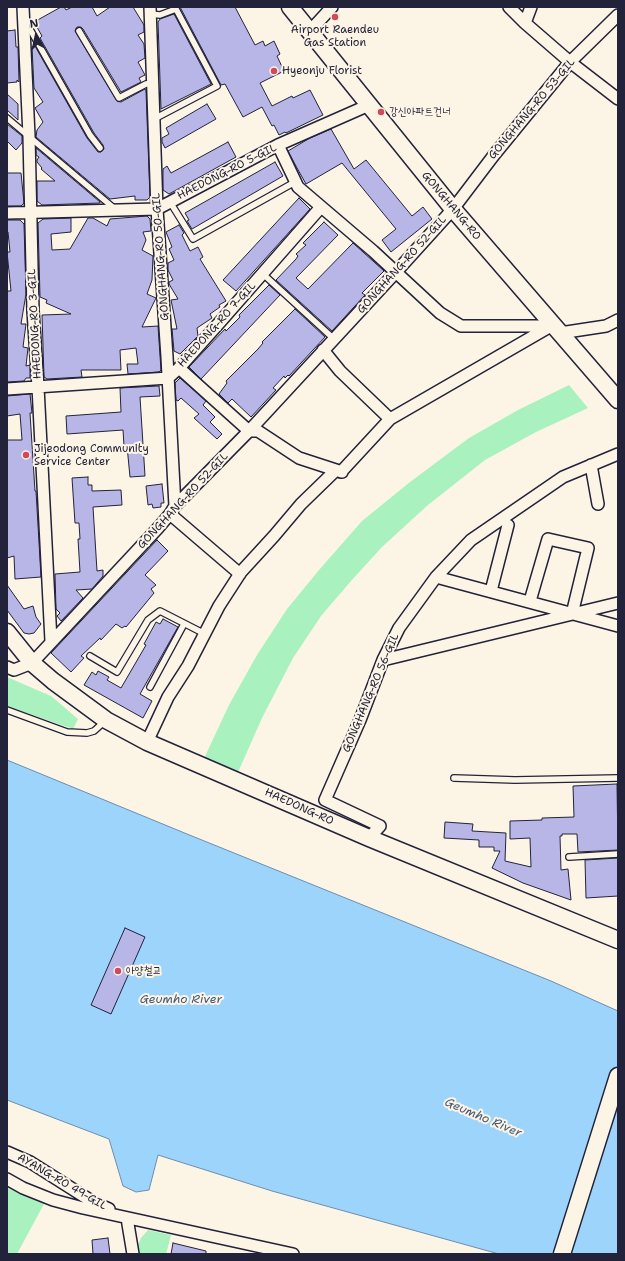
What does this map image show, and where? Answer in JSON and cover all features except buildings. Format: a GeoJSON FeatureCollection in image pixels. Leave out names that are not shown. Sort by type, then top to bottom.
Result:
{"type":"FeatureCollection","features":[{"type":"Feature","properties":{"kind":"main road","name":"GONGHANG-RO"},"geometry":{"type":"LineString","coordinates":[[290,7],[453,209],[618,400]]}},
{"type":"Feature","properties":{"kind":"main road","name":"HAEDONG-RO"},"geometry":{"type":"LineString","coordinates":[[7,632],[32,662],[53,681],[106,720],[147,742],[369,838],[618,940]]}},
{"type":"Feature","properties":{"kind":"main road"},"geometry":{"type":"LineString","coordinates":[[562,1254],[618,1076]]}},
{"type":"Feature","properties":{"kind":"street","name":"HAEDONG-RO 3-GIL"},"geometry":{"type":"LineString","coordinates":[[23,7],[29,136],[33,311],[51,641]]}},
{"type":"Feature","properties":{"kind":"street"},"geometry":{"type":"LineString","coordinates":[[310,31],[332,7]]}},
{"type":"Feature","properties":{"kind":"street"},"geometry":{"type":"LineString","coordinates":[[509,7],[570,62],[618,99]]}},
{"type":"Feature","properties":{"kind":"street"},"geometry":{"type":"LineString","coordinates":[[525,23],[531,7]]}},
{"type":"Feature","properties":{"kind":"street","name":"GONGHANG-RO 50-GIL"},"geometry":{"type":"LineString","coordinates":[[150,11],[157,209],[168,378],[172,510]]}},
{"type":"Feature","properties":{"kind":"street","name":"GONGHANG-RO 53-GIL"},"geometry":{"type":"LineString","coordinates":[[453,209],[494,155],[570,62],[618,16]]}},
{"type":"Feature","properties":{"kind":"street","name":"HAEDONG-RO 5-GIL"},"geometry":{"type":"LineString","coordinates":[[7,213],[157,209],[278,145],[368,105]]}},
{"type":"Feature","properties":{"kind":"street"},"geometry":{"type":"LineString","coordinates":[[147,742],[168,697],[205,634],[219,606],[240,574],[301,504],[342,472],[390,419],[552,326],[461,326],[440,313],[396,272],[298,187],[278,145]]}},
{"type":"Feature","properties":{"kind":"street","name":"HAEDONG-RO 7-GIL"},"geometry":{"type":"LineString","coordinates":[[168,378],[179,368],[321,207]]}},
{"type":"Feature","properties":{"kind":"street","name":"GONGHANG-RO 52-GIL"},"geometry":{"type":"LineString","coordinates":[[32,662],[172,510],[249,431],[453,209]]}},
{"type":"Feature","properties":{"kind":"street"},"geometry":{"type":"LineString","coordinates":[[560,333],[606,326],[618,320]]}},
{"type":"Feature","properties":{"kind":"street"},"geometry":{"type":"LineString","coordinates":[[323,350],[345,376],[390,419]]}},
{"type":"Feature","properties":{"kind":"street"},"geometry":{"type":"LineString","coordinates":[[179,368],[249,431],[258,431],[299,458],[342,472]]}},
{"type":"Feature","properties":{"kind":"street"},"geometry":{"type":"LineString","coordinates":[[7,389],[168,378]]}},
{"type":"Feature","properties":{"kind":"street","name":"GONGHANG-RO 56-GIL"},"geometry":{"type":"LineString","coordinates":[[369,838],[380,826],[325,800],[360,720],[383,660],[399,628],[436,577],[471,540],[563,478],[618,454]]}},
{"type":"Feature","properties":{"kind":"street"},"geometry":{"type":"LineString","coordinates":[[591,465],[598,504]]}},
{"type":"Feature","properties":{"kind":"street"},"geometry":{"type":"LineString","coordinates":[[172,510],[240,574]]}},
{"type":"Feature","properties":{"kind":"street"},"geometry":{"type":"LineString","coordinates":[[491,591],[508,525]]}},
{"type":"Feature","properties":{"kind":"street"},"geometry":{"type":"LineString","coordinates":[[530,601],[548,539],[588,548],[572,614]]}},
{"type":"Feature","properties":{"kind":"street"},"geometry":{"type":"LineString","coordinates":[[436,577],[530,601],[618,626]]}},
{"type":"Feature","properties":{"kind":"street"},"geometry":{"type":"LineString","coordinates":[[383,660],[618,603]]}},
{"type":"Feature","properties":{"kind":"street"},"geometry":{"type":"LineString","coordinates":[[7,667],[14,670],[32,662]]}},
{"type":"Feature","properties":{"kind":"street","name":"AYANG-RO 49-GIL"},"geometry":{"type":"LineString","coordinates":[[7,1152],[35,1165],[92,1202],[127,1218]]}},
{"type":"Feature","properties":{"kind":"street"},"geometry":{"type":"LineString","coordinates":[[7,1179],[23,1188],[53,1200],[127,1218],[293,1254]]}},
{"type":"Feature","properties":{"kind":"street"},"geometry":{"type":"LineString","coordinates":[[127,1218],[133,1254]]}},
{"type":"Feature","properties":{"kind":"lane"},"geometry":{"type":"LineString","coordinates":[[150,11],[160,15],[176,9],[217,86],[154,120]]}},
{"type":"Feature","properties":{"kind":"lane"},"geometry":{"type":"LineString","coordinates":[[24,30],[31,31],[90,135],[100,148]]}},
{"type":"Feature","properties":{"kind":"lane"},"geometry":{"type":"LineString","coordinates":[[79,31],[119,98],[146,84],[152,83]]}},
{"type":"Feature","properties":{"kind":"lane"},"geometry":{"type":"LineString","coordinates":[[7,118],[116,209]]}},
{"type":"Feature","properties":{"kind":"lane"},"geometry":{"type":"LineString","coordinates":[[170,202],[193,239],[295,182]]}},
{"type":"Feature","properties":{"kind":"lane"},"geometry":{"type":"LineString","coordinates":[[263,274],[334,339]]}},
{"type":"Feature","properties":{"kind":"lane"},"geometry":{"type":"LineString","coordinates":[[90,656],[118,672],[148,620],[160,611],[205,634]]}},
{"type":"Feature","properties":{"kind":"lane"},"geometry":{"type":"LineString","coordinates":[[150,686],[184,624]]}},
{"type":"Feature","properties":{"kind":"lane"},"geometry":{"type":"LineString","coordinates":[[7,710],[67,732],[86,733],[94,731],[106,720]]}},
{"type":"Feature","properties":{"kind":"lane"},"geometry":{"type":"LineString","coordinates":[[454,778],[515,780],[618,778]]}},
{"type":"Feature","properties":{"kind":"lane"},"geometry":{"type":"LineString","coordinates":[[569,857],[618,854]]}},
{"type":"Feature","properties":{"kind":"green space"},"geometry":{"type":"Polygon","coordinates":[[[569,385],[588,408],[536,432],[485,460],[428,505],[382,547],[321,616],[293,658],[262,718],[235,779],[201,765],[229,705],[257,655],[287,609],[362,521],[410,482],[469,438],[518,410],[569,385]]]}},
{"type":"Feature","properties":{"kind":"green space"},"geometry":{"type":"Polygon","coordinates":[[[7,677],[51,696],[78,719],[73,729],[7,706],[7,677]]]}},
{"type":"Feature","properties":{"kind":"green space"},"geometry":{"type":"Polygon","coordinates":[[[7,1186],[45,1202],[17,1254],[7,1254],[7,1186]]]}},
{"type":"Feature","properties":{"kind":"green space"},"geometry":{"type":"Polygon","coordinates":[[[148,1230],[171,1235],[166,1254],[138,1254],[137,1247],[141,1238],[148,1230]]]}},
{"type":"Feature","properties":{"kind":"water","name":"Geumho River"},"geometry":{"type":"Polygon","coordinates":[[[7,760],[551,981],[618,1011],[618,1254],[499,1254],[272,1191],[158,1155],[149,1190],[136,1192],[123,1186],[109,1139],[7,1100],[7,760]]]}},
{"type":"Feature","properties":{"kind":"place","name":"Airport Raendeu Gas Station"},"geometry":{"type":"Point","coordinates":[335,17]}},
{"type":"Feature","properties":{"kind":"place","name":"Hyeonju Florist"},"geometry":{"type":"Point","coordinates":[274,71]}},
{"type":"Feature","properties":{"kind":"place","name":"강신아파트건너"},"geometry":{"type":"Point","coordinates":[381,112]}},
{"type":"Feature","properties":{"kind":"place","name":"Jijeodong Community Service Center"},"geometry":{"type":"Point","coordinates":[26,455]}},
{"type":"Feature","properties":{"kind":"place","name":"아양철교"},"geometry":{"type":"Point","coordinates":[118,971]}}]}
